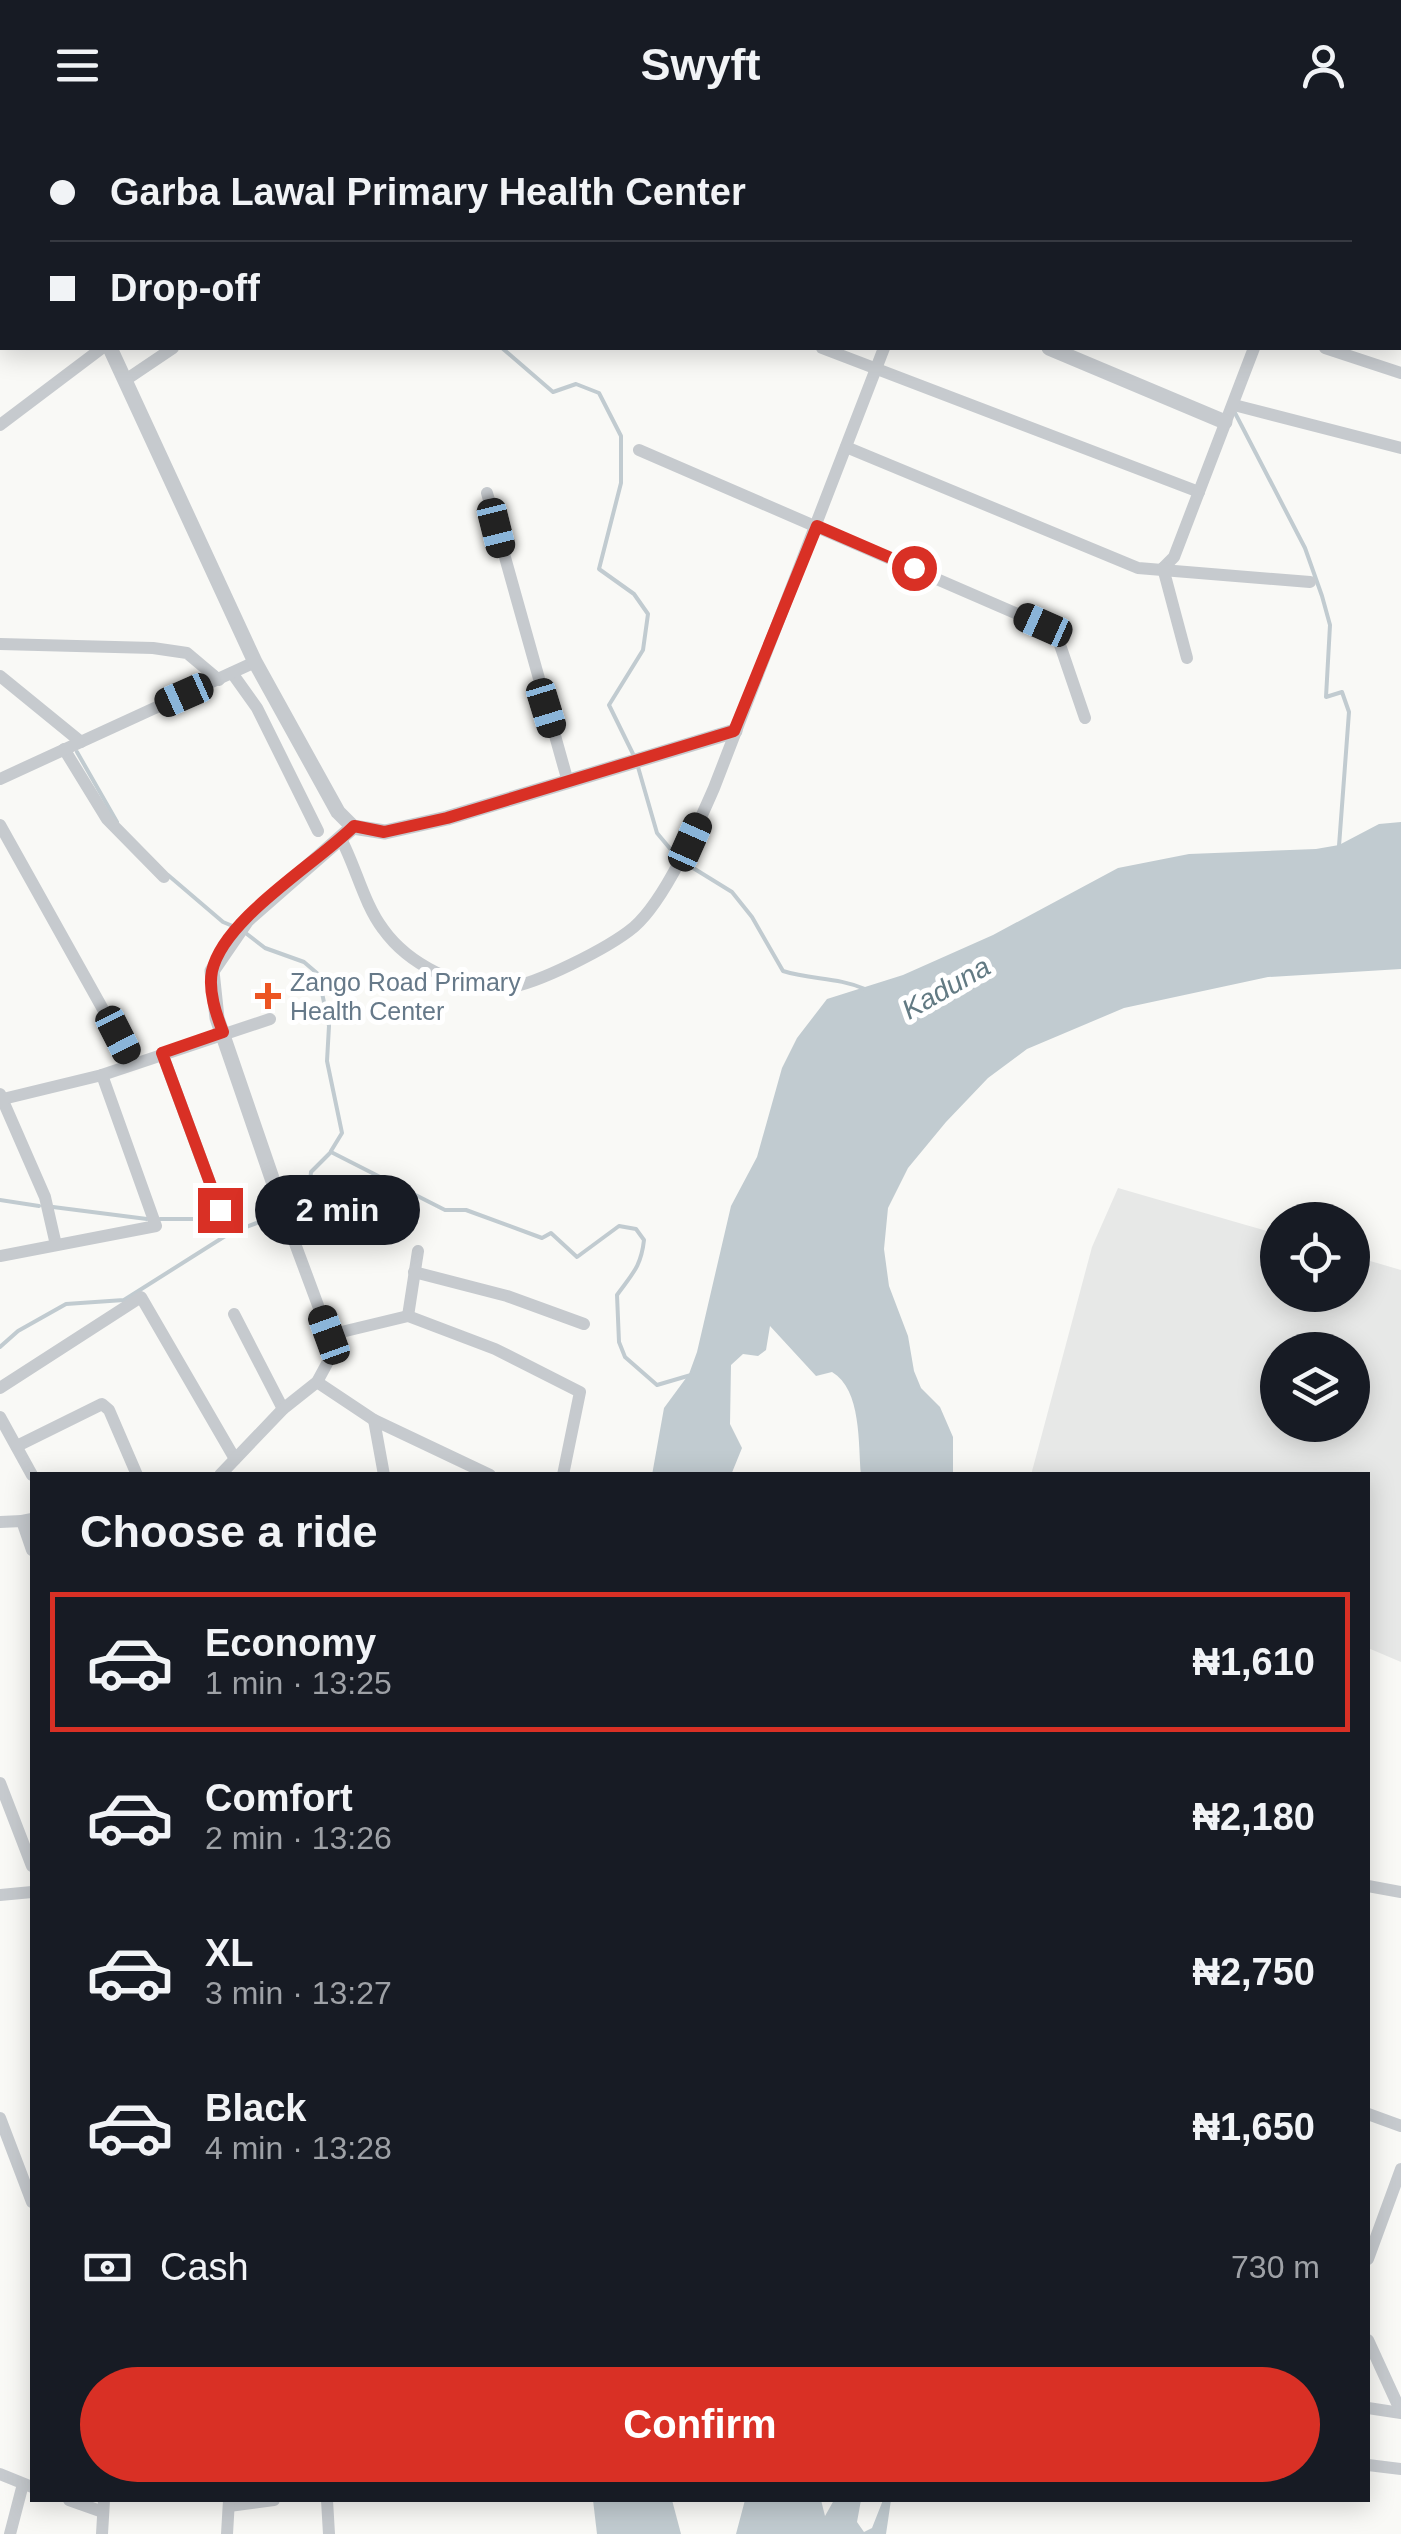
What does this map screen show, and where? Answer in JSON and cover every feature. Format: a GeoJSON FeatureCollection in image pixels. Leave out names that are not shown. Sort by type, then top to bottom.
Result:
{"type":"FeatureCollection","features":[{"type":"Feature","properties":{"kind":"street"},"geometry":{"type":"LineString","coordinates":[[0,426],[103,350]]}},
{"type":"Feature","properties":{"kind":"street"},"geometry":{"type":"LineString","coordinates":[[107,350],[127,379],[255,662],[338,812],[354,826],[384,832],[619,768],[734,731]]}},
{"type":"Feature","properties":{"kind":"street"},"geometry":{"type":"LineString","coordinates":[[127,379],[170,350]]}},
{"type":"Feature","properties":{"kind":"street"},"geometry":{"type":"LineString","coordinates":[[827,350],[1199,492]]}},
{"type":"Feature","properties":{"kind":"street"},"geometry":{"type":"LineString","coordinates":[[340,839],[383,930],[428,970],[504,988],[585,959],[636,926],[690,842],[883,350]]}},
{"type":"Feature","properties":{"kind":"street"},"geometry":{"type":"LineString","coordinates":[[1163,568],[1174,556],[1253,350]]}},
{"type":"Feature","properties":{"kind":"street"},"geometry":{"type":"LineString","coordinates":[[1332,350],[1401,373]]}},
{"type":"Feature","properties":{"kind":"street"},"geometry":{"type":"LineString","coordinates":[[1068,351],[1225,422]]}},
{"type":"Feature","properties":{"kind":"street"},"geometry":{"type":"LineString","coordinates":[[1234,405],[1401,448]]}},
{"type":"Feature","properties":{"kind":"street"},"geometry":{"type":"LineString","coordinates":[[846,447],[1138,568],[1310,582]]}},
{"type":"Feature","properties":{"kind":"street"},"geometry":{"type":"LineString","coordinates":[[640,450],[1043,625],[1062,649],[1085,718]]}},
{"type":"Feature","properties":{"kind":"street"},"geometry":{"type":"LineString","coordinates":[[488,493],[568,782]]}},
{"type":"Feature","properties":{"kind":"street"},"geometry":{"type":"LineString","coordinates":[[1163,568],[1187,658]]}},
{"type":"Feature","properties":{"kind":"street"},"geometry":{"type":"LineString","coordinates":[[0,644],[187,653],[226,676],[257,708],[318,831]]}},
{"type":"Feature","properties":{"kind":"street"},"geometry":{"type":"LineString","coordinates":[[0,779],[255,662]]}},
{"type":"Feature","properties":{"kind":"street"},"geometry":{"type":"LineString","coordinates":[[0,676],[81,742]]}},
{"type":"Feature","properties":{"kind":"street"},"geometry":{"type":"LineString","coordinates":[[64,749],[107,819],[164,877]]}},
{"type":"Feature","properties":{"kind":"street"},"geometry":{"type":"LineString","coordinates":[[0,825],[133,1063]]}},
{"type":"Feature","properties":{"kind":"street"},"geometry":{"type":"LineString","coordinates":[[223,1472],[282,1409],[317,1382],[330,1358],[329,1335],[277,1195],[212,998],[212,971],[246,920],[354,826]]}},
{"type":"Feature","properties":{"kind":"street"},"geometry":{"type":"LineString","coordinates":[[56,1246],[45,1197],[2,1096],[102,1075],[223,1032],[270,1020]]}},
{"type":"Feature","properties":{"kind":"street"},"geometry":{"type":"LineString","coordinates":[[162,1053],[220,1210]]}},
{"type":"Feature","properties":{"kind":"street"},"geometry":{"type":"LineString","coordinates":[[0,1256],[156,1226],[102,1075]]}},
{"type":"Feature","properties":{"kind":"street"},"geometry":{"type":"LineString","coordinates":[[408,1316],[418,1251]]}},
{"type":"Feature","properties":{"kind":"street"},"geometry":{"type":"LineString","coordinates":[[414,1272],[507,1296],[584,1324]]}},
{"type":"Feature","properties":{"kind":"street"},"geometry":{"type":"LineString","coordinates":[[0,1388],[142,1298],[235,1459]]}},
{"type":"Feature","properties":{"kind":"street"},"geometry":{"type":"LineString","coordinates":[[234,1314],[282,1409]]}},
{"type":"Feature","properties":{"kind":"street"},"geometry":{"type":"LineString","coordinates":[[329,1335],[408,1316],[495,1349],[580,1392],[564,1472]]}},
{"type":"Feature","properties":{"kind":"street"},"geometry":{"type":"LineString","coordinates":[[317,1382],[374,1420],[484,1472]]}},
{"type":"Feature","properties":{"kind":"street"},"geometry":{"type":"LineString","coordinates":[[18,1446],[102,1404],[109,1410],[136,1472]]}},
{"type":"Feature","properties":{"kind":"street"},"geometry":{"type":"LineString","coordinates":[[0,1417],[4,1432],[18,1446],[31,1472]]}},
{"type":"Feature","properties":{"kind":"street"},"geometry":{"type":"LineString","coordinates":[[374,1420],[383,1472]]}},
{"type":"Feature","properties":{"kind":"street"},"geometry":{"type":"LineString","coordinates":[[0,1522],[27,1520]]}},
{"type":"Feature","properties":{"kind":"street"},"geometry":{"type":"LineString","coordinates":[[0,1783],[30,1861]]}},
{"type":"Feature","properties":{"kind":"street"},"geometry":{"type":"LineString","coordinates":[[1370,1886],[1401,1892]]}},
{"type":"Feature","properties":{"kind":"street"},"geometry":{"type":"LineString","coordinates":[[0,1895],[30,1892]]}},
{"type":"Feature","properties":{"kind":"street"},"geometry":{"type":"LineString","coordinates":[[1370,2115],[1401,2126]]}},
{"type":"Feature","properties":{"kind":"street"},"geometry":{"type":"LineString","coordinates":[[0,2118],[30,2197]]}},
{"type":"Feature","properties":{"kind":"street"},"geometry":{"type":"LineString","coordinates":[[1371,2242],[1401,2170]]}},
{"type":"Feature","properties":{"kind":"street"},"geometry":{"type":"LineString","coordinates":[[1372,2365],[1401,2413]]}},
{"type":"Feature","properties":{"kind":"street"},"geometry":{"type":"LineString","coordinates":[[1370,2408],[1401,2413]]}},
{"type":"Feature","properties":{"kind":"street"},"geometry":{"type":"LineString","coordinates":[[1370,2466],[1401,2469]]}},
{"type":"Feature","properties":{"kind":"street"},"geometry":{"type":"LineString","coordinates":[[0,2474],[28,2486],[10,2534]]}},
{"type":"Feature","properties":{"kind":"street"},"geometry":{"type":"LineString","coordinates":[[327,2502],[329,2534]]}},
{"type":"Feature","properties":{"kind":"street"},"geometry":{"type":"LineString","coordinates":[[227,2534],[229,2503]]}},
{"type":"Feature","properties":{"kind":"street"},"geometry":{"type":"LineString","coordinates":[[102,2534],[104,2506]]}},
{"type":"Feature","properties":{"kind":"shaded area"},"geometry":{"type":"Polygon","coordinates":[[[1118,1188],[1260,1229],[1260,1312],[1370,1312],[1370,1261],[1401,1270],[1401,1662],[1370,1649],[1370,1472],[1032,1472],[1092,1247],[1118,1188]]]}},
{"type":"Feature","properties":{"kind":"water","name":"Kaduna"},"geometry":{"type":"Polygon","coordinates":[[[1401,822],[1401,969],[1268,977],[1124,1008],[1027,1049],[988,1078],[908,1168],[888,1208],[884,1249],[889,1286],[908,1336],[921,1388],[940,1407],[953,1437],[953,1472],[861,1472],[857,1419],[849,1391],[832,1372],[816,1376],[770,1326],[766,1350],[758,1356],[743,1354],[731,1365],[730,1424],[742,1448],[732,1472],[653,1472],[664,1408],[689,1374],[697,1352],[731,1206],[757,1157],[782,1068],[797,1038],[827,999],[903,975],[993,935],[1118,868],[1189,854],[1316,849],[1339,845],[1379,824],[1401,822]]]}},
{"type":"Feature","properties":{"kind":"water"},"geometry":{"type":"Polygon","coordinates":[[[593,2502],[673,2502],[681,2534],[597,2534],[593,2502]]]}},
{"type":"Feature","properties":{"kind":"water"},"geometry":{"type":"Polygon","coordinates":[[[744,2502],[822,2502],[825,2516],[833,2502],[861,2502],[857,2522],[864,2532],[872,2528],[882,2502],[891,2502],[886,2534],[736,2534],[744,2502]]]}},
{"type":"Feature","properties":{"kind":"waterway"},"geometry":{"type":"LineString","coordinates":[[504,350],[553,392],[576,384],[599,393],[621,436],[621,483],[599,569],[634,594],[648,614],[643,650],[609,705],[635,758]]}},
{"type":"Feature","properties":{"kind":"waterway"},"geometry":{"type":"LineString","coordinates":[[1234,411],[1305,548],[1330,625],[1326,697],[1342,692],[1349,712],[1339,846]]}},
{"type":"Feature","properties":{"kind":"waterway"},"geometry":{"type":"LineString","coordinates":[[77,752],[117,822]]}},
{"type":"Feature","properties":{"kind":"waterway"},"geometry":{"type":"LineString","coordinates":[[638,767],[657,833],[677,857]]}},
{"type":"Feature","properties":{"kind":"waterway"},"geometry":{"type":"LineString","coordinates":[[685,863],[732,892],[752,917],[783,971],[865,989]]}},
{"type":"Feature","properties":{"kind":"waterway"},"geometry":{"type":"LineString","coordinates":[[168,875],[223,922],[235,927]]}},
{"type":"Feature","properties":{"kind":"waterway"},"geometry":{"type":"LineString","coordinates":[[243,931],[265,948],[304,962],[318,974],[329,1026],[327,1061],[342,1133],[331,1151]]}},
{"type":"Feature","properties":{"kind":"waterway"},"geometry":{"type":"LineString","coordinates":[[289,1206],[309,1192],[311,1172],[331,1152],[445,1210],[466,1210],[542,1238],[551,1233],[577,1257],[619,1226],[636,1229],[644,1240],[643,1249],[638,1264],[617,1295],[619,1342],[625,1357],[657,1385],[691,1375]]}},
{"type":"Feature","properties":{"kind":"waterway"},"geometry":{"type":"LineString","coordinates":[[0,1200],[39,1206]]}},
{"type":"Feature","properties":{"kind":"waterway"},"geometry":{"type":"LineString","coordinates":[[53,1207],[147,1219]]}},
{"type":"Feature","properties":{"kind":"waterway"},"geometry":{"type":"LineString","coordinates":[[0,1347],[18,1331],[66,1304],[124,1300],[230,1233],[278,1215]]}},
{"type":"Feature","properties":{"kind":"waterway"},"geometry":{"type":"LineString","coordinates":[[160,1219],[201,1219],[230,1233]]}},
{"type":"Feature","properties":{"kind":"place","name":"Zango Road Primary Health Center"},"geometry":{"type":"Point","coordinates":[268,996]}},
{"type":"Feature","properties":{"kind":"route"},"geometry":{"type":"LineString","coordinates":[[220,1210],[162,1053],[223,1032],[212,998],[212,971],[246,920],[354,826],[384,832],[447,818],[734,731],[817,526],[914,568]]}}]}
